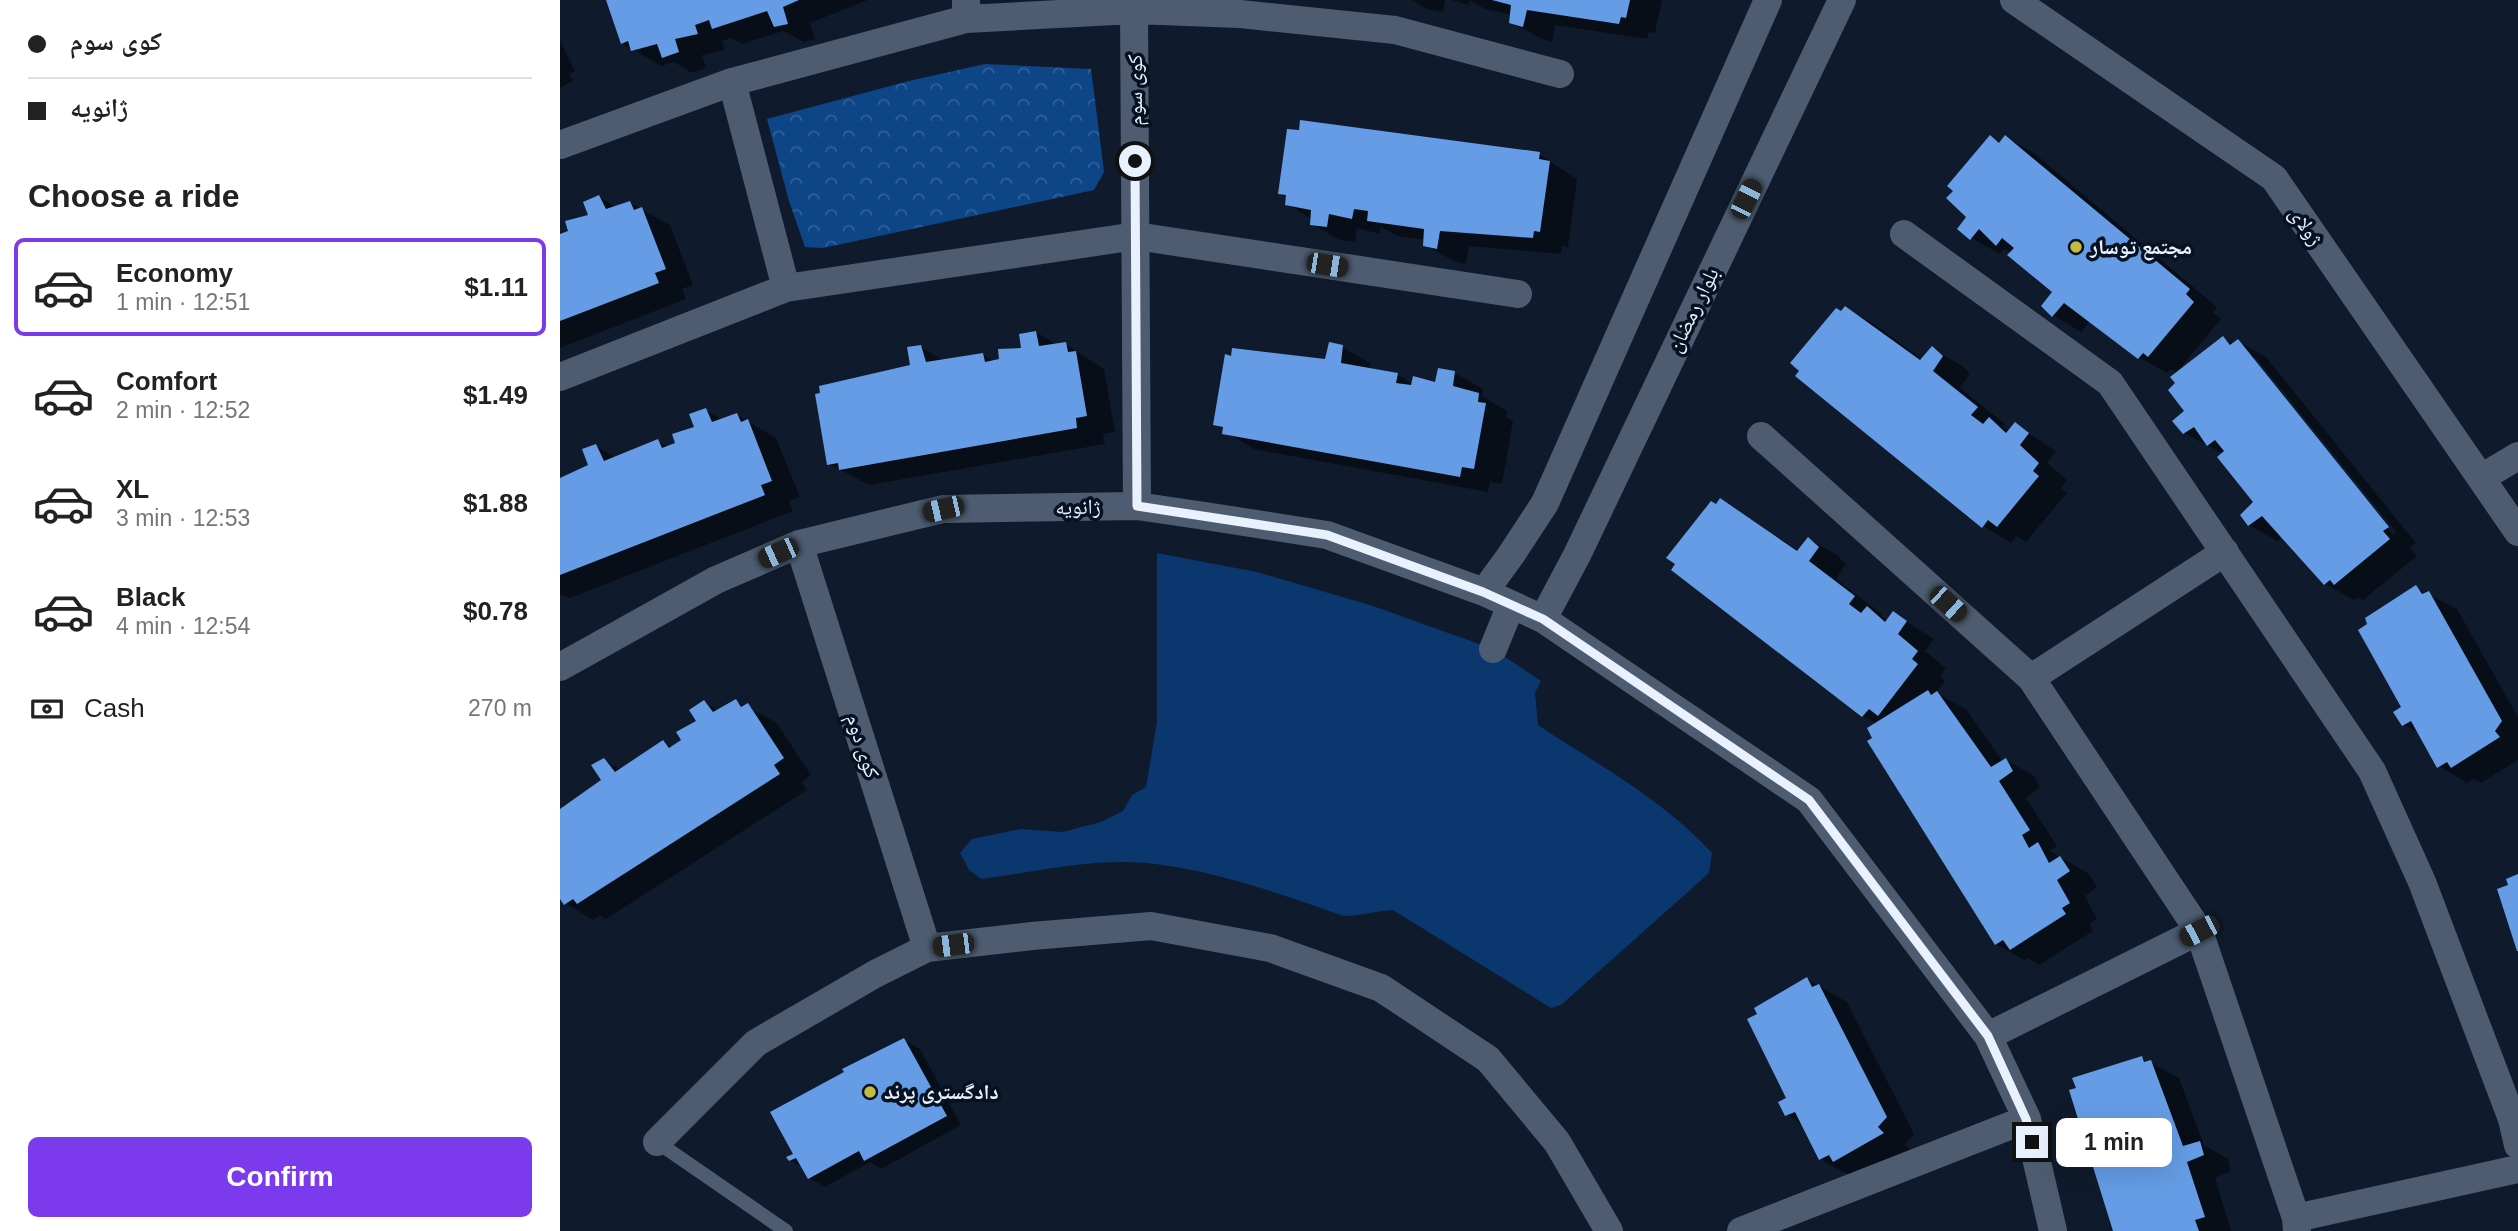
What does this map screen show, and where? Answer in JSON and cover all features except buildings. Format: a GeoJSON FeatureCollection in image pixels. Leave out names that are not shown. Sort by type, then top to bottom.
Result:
{"type":"FeatureCollection","features":[{"type":"Feature","properties":{"kind":"street"},"geometry":{"type":"LineString","coordinates":[[1483,592],[1545,503],[1768,0]]}},
{"type":"Feature","properties":{"kind":"street","name":"بلوار رمضان"},"geometry":{"type":"LineString","coordinates":[[1543,619],[1577,555],[1842,0]]}},
{"type":"Feature","properties":{"kind":"street","name":"ژولای"},"geometry":{"type":"LineString","coordinates":[[2014,0],[2274,178],[2518,532]]}},
{"type":"Feature","properties":{"kind":"street"},"geometry":{"type":"LineString","coordinates":[[560,145],[732,82],[966,10],[1134,10],[1240,14],[1395,30],[1560,74]]}},
{"type":"Feature","properties":{"kind":"street","name":"کوی سوم"},"geometry":{"type":"LineString","coordinates":[[1134,10],[1137,506]]}},
{"type":"Feature","properties":{"kind":"street"},"geometry":{"type":"LineString","coordinates":[[732,82],[786,288]]}},
{"type":"Feature","properties":{"kind":"street"},"geometry":{"type":"LineString","coordinates":[[1904,234],[2110,383],[2225,552],[2372,771],[2422,882],[2512,1119],[2518,1145]]}},
{"type":"Feature","properties":{"kind":"street"},"geometry":{"type":"LineString","coordinates":[[560,377],[786,288],[1136,236],[1518,294]]}},
{"type":"Feature","properties":{"kind":"street"},"geometry":{"type":"LineString","coordinates":[[1762,436],[2031,678],[2199,931],[2296,1225],[2518,1169]]}},
{"type":"Feature","properties":{"kind":"street"},"geometry":{"type":"LineString","coordinates":[[2481,478],[2518,456]]}},
{"type":"Feature","properties":{"kind":"street","name":"ژانویه"},"geometry":{"type":"LineString","coordinates":[[560,667],[716,580],[799,544],[943,509],[1137,506],[1327,535],[1483,592],[1543,619],[1809,800],[1988,1036],[2026,1119],[2053,1231]]}},
{"type":"Feature","properties":{"kind":"street","name":"کوی دوم"},"geometry":{"type":"LineString","coordinates":[[799,544],[927,948]]}},
{"type":"Feature","properties":{"kind":"street"},"geometry":{"type":"LineString","coordinates":[[2031,678],[2225,552]]}},
{"type":"Feature","properties":{"kind":"street"},"geometry":{"type":"LineString","coordinates":[[1493,649],[1511,605]]}},
{"type":"Feature","properties":{"kind":"street"},"geometry":{"type":"LineString","coordinates":[[657,1142],[757,1043],[875,974],[927,948],[1150,926],[1270,948],[1381,988],[1488,1059],[1556,1142],[1609,1231]]}},
{"type":"Feature","properties":{"kind":"street"},"geometry":{"type":"LineString","coordinates":[[1988,1036],[2199,931]]}},
{"type":"Feature","properties":{"kind":"street"},"geometry":{"type":"LineString","coordinates":[[1741,1231],[2026,1119]]}},
{"type":"Feature","properties":{"kind":"lane"},"geometry":{"type":"LineString","coordinates":[[657,1142],[786,1231]]}},
{"type":"Feature","properties":{"kind":"shaded area"},"geometry":{"type":"Polygon","coordinates":[[[1157,553],[1257,572],[1373,606],[1493,649],[1541,681],[1535,693],[1538,725],[1672,815],[1712,853],[1709,873],[1561,1005],[1551,1008],[1393,910],[1344,916],[1222,877],[1147,863],[1106,862],[1064,866],[981,879],[969,870],[960,853],[972,839],[1021,829],[1062,832],[1101,822],[1123,811],[1132,795],[1146,787],[1157,722],[1157,553]]]}},
{"type":"Feature","properties":{"kind":"green space"},"geometry":{"type":"Polygon","coordinates":[[[985,64],[1091,69],[1104,172],[1094,190],[823,248],[805,247],[789,201],[767,119],[909,81],[985,64]]]}},
{"type":"Feature","properties":{"kind":"place","name":"مجتمع توسار"},"geometry":{"type":"Point","coordinates":[2076,247]}},
{"type":"Feature","properties":{"kind":"place","name":"دادگستری پرند"},"geometry":{"type":"Point","coordinates":[870,1092]}},
{"type":"Feature","properties":{"kind":"route"},"geometry":{"type":"LineString","coordinates":[[1135,161],[1137,506],[1327,535],[1483,592],[1543,619],[1809,800],[1988,1036],[2026,1119],[2032,1142]]}}]}
